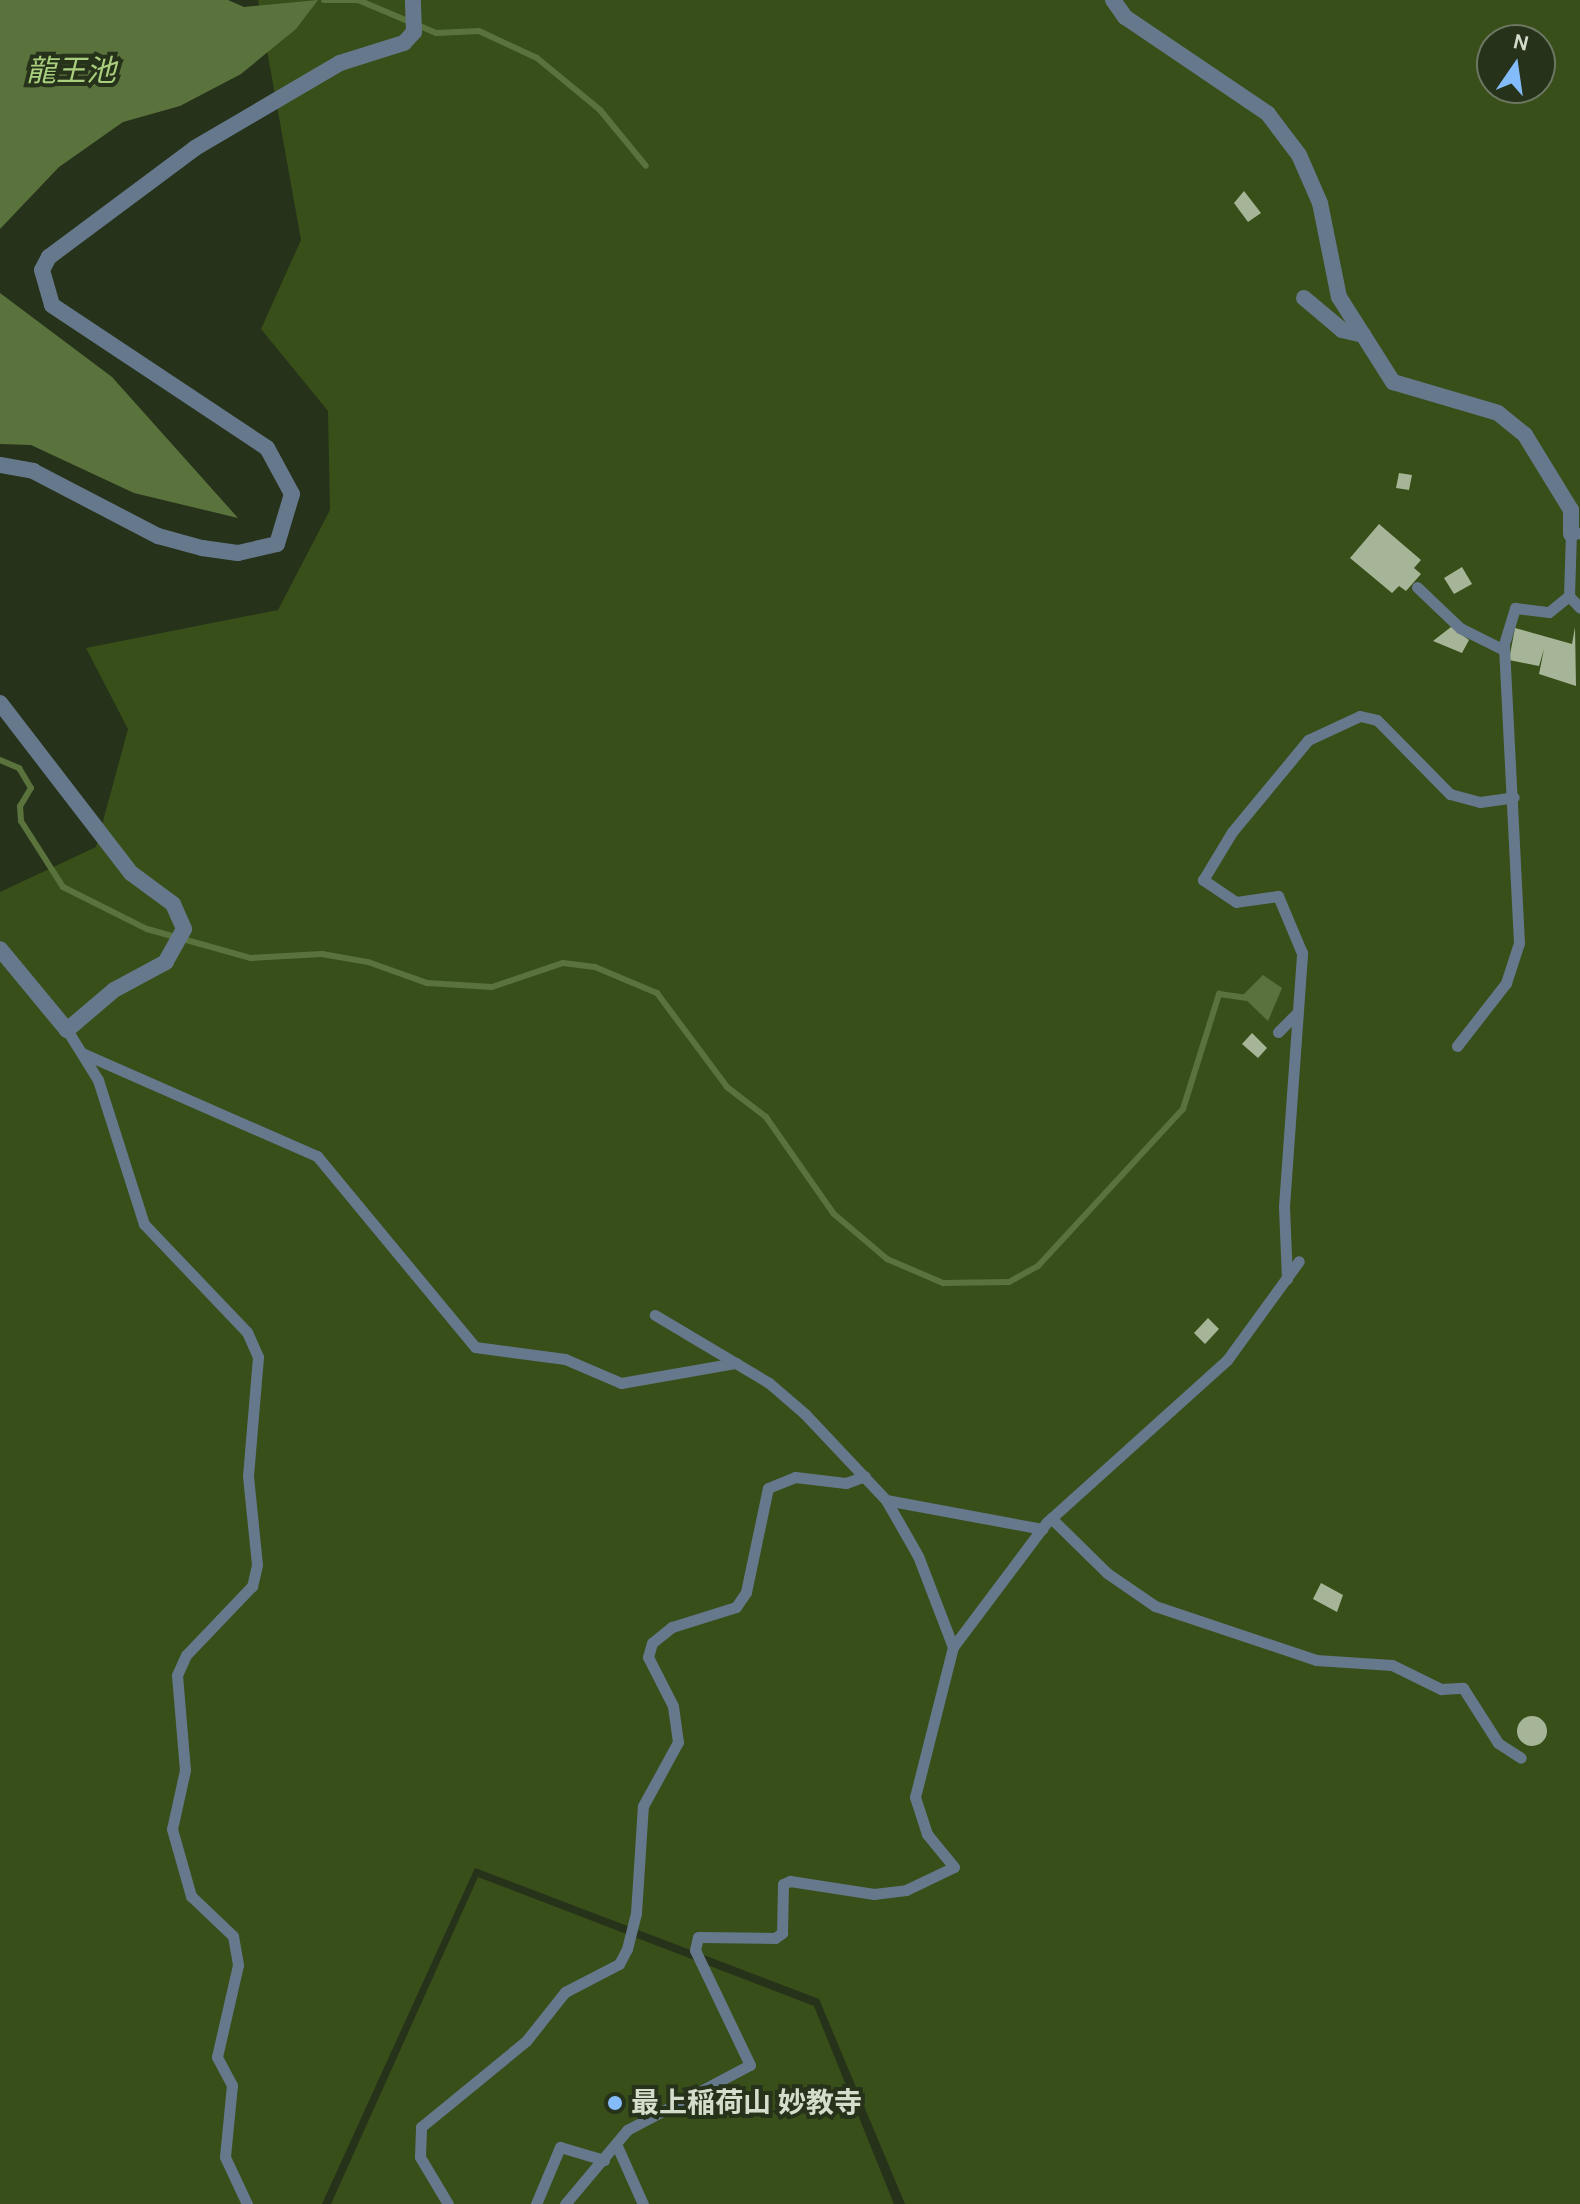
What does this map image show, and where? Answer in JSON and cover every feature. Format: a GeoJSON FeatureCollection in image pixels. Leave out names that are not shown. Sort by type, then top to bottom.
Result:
{"type":"FeatureCollection","features":[{"type":"Feature","properties":{"kind":"street"},"geometry":{"type":"LineString","coordinates":[[0,465],[33,471],[188,544],[238,553],[277,544],[292,494],[267,448],[52,305],[42,270],[49,257],[195,148],[340,63],[404,43],[414,32],[413,0]]}},
{"type":"Feature","properties":{"kind":"street"},"geometry":{"type":"LineString","coordinates":[[1113,0],[1125,17],[1268,114],[1291,144],[1320,203],[1339,297],[1393,382],[1469,401],[1525,435],[1571,510],[1576,533]]}},
{"type":"Feature","properties":{"kind":"street"},"geometry":{"type":"LineString","coordinates":[[1304,298],[1342,330],[1363,335]]}},
{"type":"Feature","properties":{"kind":"street"},"geometry":{"type":"LineString","coordinates":[[0,703],[131,873],[173,904],[184,929],[166,962],[114,990],[67,1030],[0,949]]}},
{"type":"Feature","properties":{"kind":"lane"},"geometry":{"type":"LineString","coordinates":[[1457,1046],[1516,964],[1514,797],[1504,650],[1515,608],[1549,612],[1569,596],[1576,533]]}},
{"type":"Feature","properties":{"kind":"lane"},"geometry":{"type":"LineString","coordinates":[[1417,587],[1460,628],[1504,650]]}},
{"type":"Feature","properties":{"kind":"lane"},"geometry":{"type":"LineString","coordinates":[[1569,596],[1580,608]]}},
{"type":"Feature","properties":{"kind":"lane"},"geometry":{"type":"LineString","coordinates":[[1287,1279],[1297,1013],[1305,970],[1281,902],[1236,902],[1203,880],[1232,832],[1308,740],[1338,722],[1377,720],[1450,794],[1480,802],[1514,797]]}},
{"type":"Feature","properties":{"kind":"lane"},"geometry":{"type":"LineString","coordinates":[[1278,1032],[1297,1013]]}},
{"type":"Feature","properties":{"kind":"lane"},"geometry":{"type":"LineString","coordinates":[[67,1030],[98,1080],[144,1224],[247,1332],[258,1357],[248,1476],[257,1565],[252,1586],[186,1655],[177,1675],[185,1770],[172,1829],[191,1896],[233,1936],[238,1965],[217,2057],[232,2085],[225,2157],[247,2204]]}},
{"type":"Feature","properties":{"kind":"lane"},"geometry":{"type":"LineString","coordinates":[[81,1053],[317,1156],[475,1347],[565,1359],[621,1383],[736,1363]]}},
{"type":"Feature","properties":{"kind":"lane"},"geometry":{"type":"LineString","coordinates":[[565,2204],[617,2146],[627,2130],[750,2065],[695,1950],[698,1937],[775,1938],[782,1933],[783,1884],[790,1881],[874,1894],[906,1890],[954,1867],[927,1834],[915,1797],[953,1647],[1051,1518],[1227,1360],[1299,1261]]}},
{"type":"Feature","properties":{"kind":"lane"},"geometry":{"type":"LineString","coordinates":[[655,1315],[781,1393],[865,1476],[886,1500],[943,1611],[953,1647]]}},
{"type":"Feature","properties":{"kind":"lane"},"geometry":{"type":"LineString","coordinates":[[448,2204],[420,2157],[421,2127],[526,2041],[565,1992],[619,1964],[627,1949],[639,1887],[643,1806],[678,1742],[673,1706],[648,1657],[652,1643],[672,1627],[736,1607],[746,1592],[768,1488],[795,1477],[846,1483],[865,1476]]}},
{"type":"Feature","properties":{"kind":"lane"},"geometry":{"type":"LineString","coordinates":[[886,1500],[1042,1529]]}},
{"type":"Feature","properties":{"kind":"lane"},"geometry":{"type":"LineString","coordinates":[[1051,1518],[1107,1573],[1155,1606],[1316,1660],[1392,1665],[1441,1689],[1463,1688],[1498,1743],[1521,1758]]}},
{"type":"Feature","properties":{"kind":"lane"},"geometry":{"type":"LineString","coordinates":[[617,2146],[643,2204]]}},
{"type":"Feature","properties":{"kind":"lane"},"geometry":{"type":"LineString","coordinates":[[536,2204],[560,2147],[604,2160]]}},
{"type":"Feature","properties":{"kind":"shaded area"},"geometry":{"type":"Polygon","coordinates":[[[258,0],[1580,0],[1580,2204],[905,2204],[819,1999],[475,1868],[322,2204],[0,2204],[0,892],[96,847],[128,729],[86,648],[278,610],[330,510],[328,411],[261,329],[301,240],[258,0]]]}},
{"type":"Feature","properties":{"kind":"shaded area","name":"最上稲荷山 妙教寺"},"geometry":{"type":"Polygon","coordinates":[[[478,1877],[814,2006],[894,2204],[331,2204],[478,1877]]]}},
{"type":"Feature","properties":{"kind":"water","name":"龍王池"},"geometry":{"type":"Polygon","coordinates":[[[0,0],[228,0],[244,7],[318,0],[296,29],[241,74],[180,106],[123,122],[59,167],[0,229],[0,0]]]}},
{"type":"Feature","properties":{"kind":"water"},"geometry":{"type":"Polygon","coordinates":[[[0,293],[112,377],[238,518],[134,493],[31,445],[0,444],[0,293]]]}},
{"type":"Feature","properties":{"kind":"water"},"geometry":{"type":"Polygon","coordinates":[[[1263,975],[1282,988],[1268,1021],[1242,996],[1263,975]]]}},
{"type":"Feature","properties":{"kind":"building"},"geometry":{"type":"Polygon","coordinates":[[[1244,191],[1261,213],[1248,222],[1234,203],[1244,191]]]}},
{"type":"Feature","properties":{"kind":"building"},"geometry":{"type":"Polygon","coordinates":[[[1399,473],[1412,475],[1409,490],[1396,488],[1399,473]]]}},
{"type":"Feature","properties":{"kind":"building"},"geometry":{"type":"Polygon","coordinates":[[[1379,524],[1421,560],[1414,568],[1421,574],[1406,591],[1399,586],[1392,593],[1350,558],[1379,524]]]}},
{"type":"Feature","properties":{"kind":"building"},"geometry":{"type":"Polygon","coordinates":[[[1462,567],[1472,584],[1454,594],[1444,578],[1462,567]]]}},
{"type":"Feature","properties":{"kind":"building"},"geometry":{"type":"Polygon","coordinates":[[[1451,627],[1469,640],[1462,653],[1433,641],[1451,627]]]}},
{"type":"Feature","properties":{"kind":"building"},"geometry":{"type":"Polygon","coordinates":[[[1575,627],[1576,686],[1539,674],[1544,649],[1539,666],[1509,660],[1515,628],[1572,644],[1575,627]]]}},
{"type":"Feature","properties":{"kind":"building"},"geometry":{"type":"Polygon","coordinates":[[[1252,1033],[1267,1048],[1258,1058],[1242,1044],[1252,1033]]]}},
{"type":"Feature","properties":{"kind":"building"},"geometry":{"type":"Polygon","coordinates":[[[1208,1318],[1219,1329],[1205,1344],[1194,1333],[1208,1318]]]}},
{"type":"Feature","properties":{"kind":"building"},"geometry":{"type":"Polygon","coordinates":[[[1321,1583],[1343,1595],[1337,1612],[1313,1599],[1321,1583]]]}},
{"type":"Feature","properties":{"kind":"building"},"geometry":{"type":"Polygon","coordinates":[[[1532,1716],[1538,1717],[1546,1725],[1546,1737],[1538,1745],[1532,1746],[1526,1745],[1518,1737],[1517,1731],[1518,1725],[1526,1717],[1532,1716]]]}},
{"type":"Feature","properties":{"kind":"waterway"},"geometry":{"type":"LineString","coordinates":[[324,0],[358,0],[436,33],[479,31],[537,58],[600,110],[646,166]]}},
{"type":"Feature","properties":{"kind":"waterway"},"geometry":{"type":"LineString","coordinates":[[0,760],[19,768],[31,788],[20,806],[21,821],[63,887],[147,929],[251,958],[322,954],[368,962],[427,983],[492,987],[563,963],[595,967],[657,993],[727,1087],[766,1117],[834,1214],[887,1259],[943,1283],[1009,1282],[1038,1266],[1183,1109],[1219,994],[1248,998]]}},
{"type":"Feature","properties":{"kind":"place","name":"最上稲荷山 妙教寺"},"geometry":{"type":"Point","coordinates":[615,2103]}}]}
